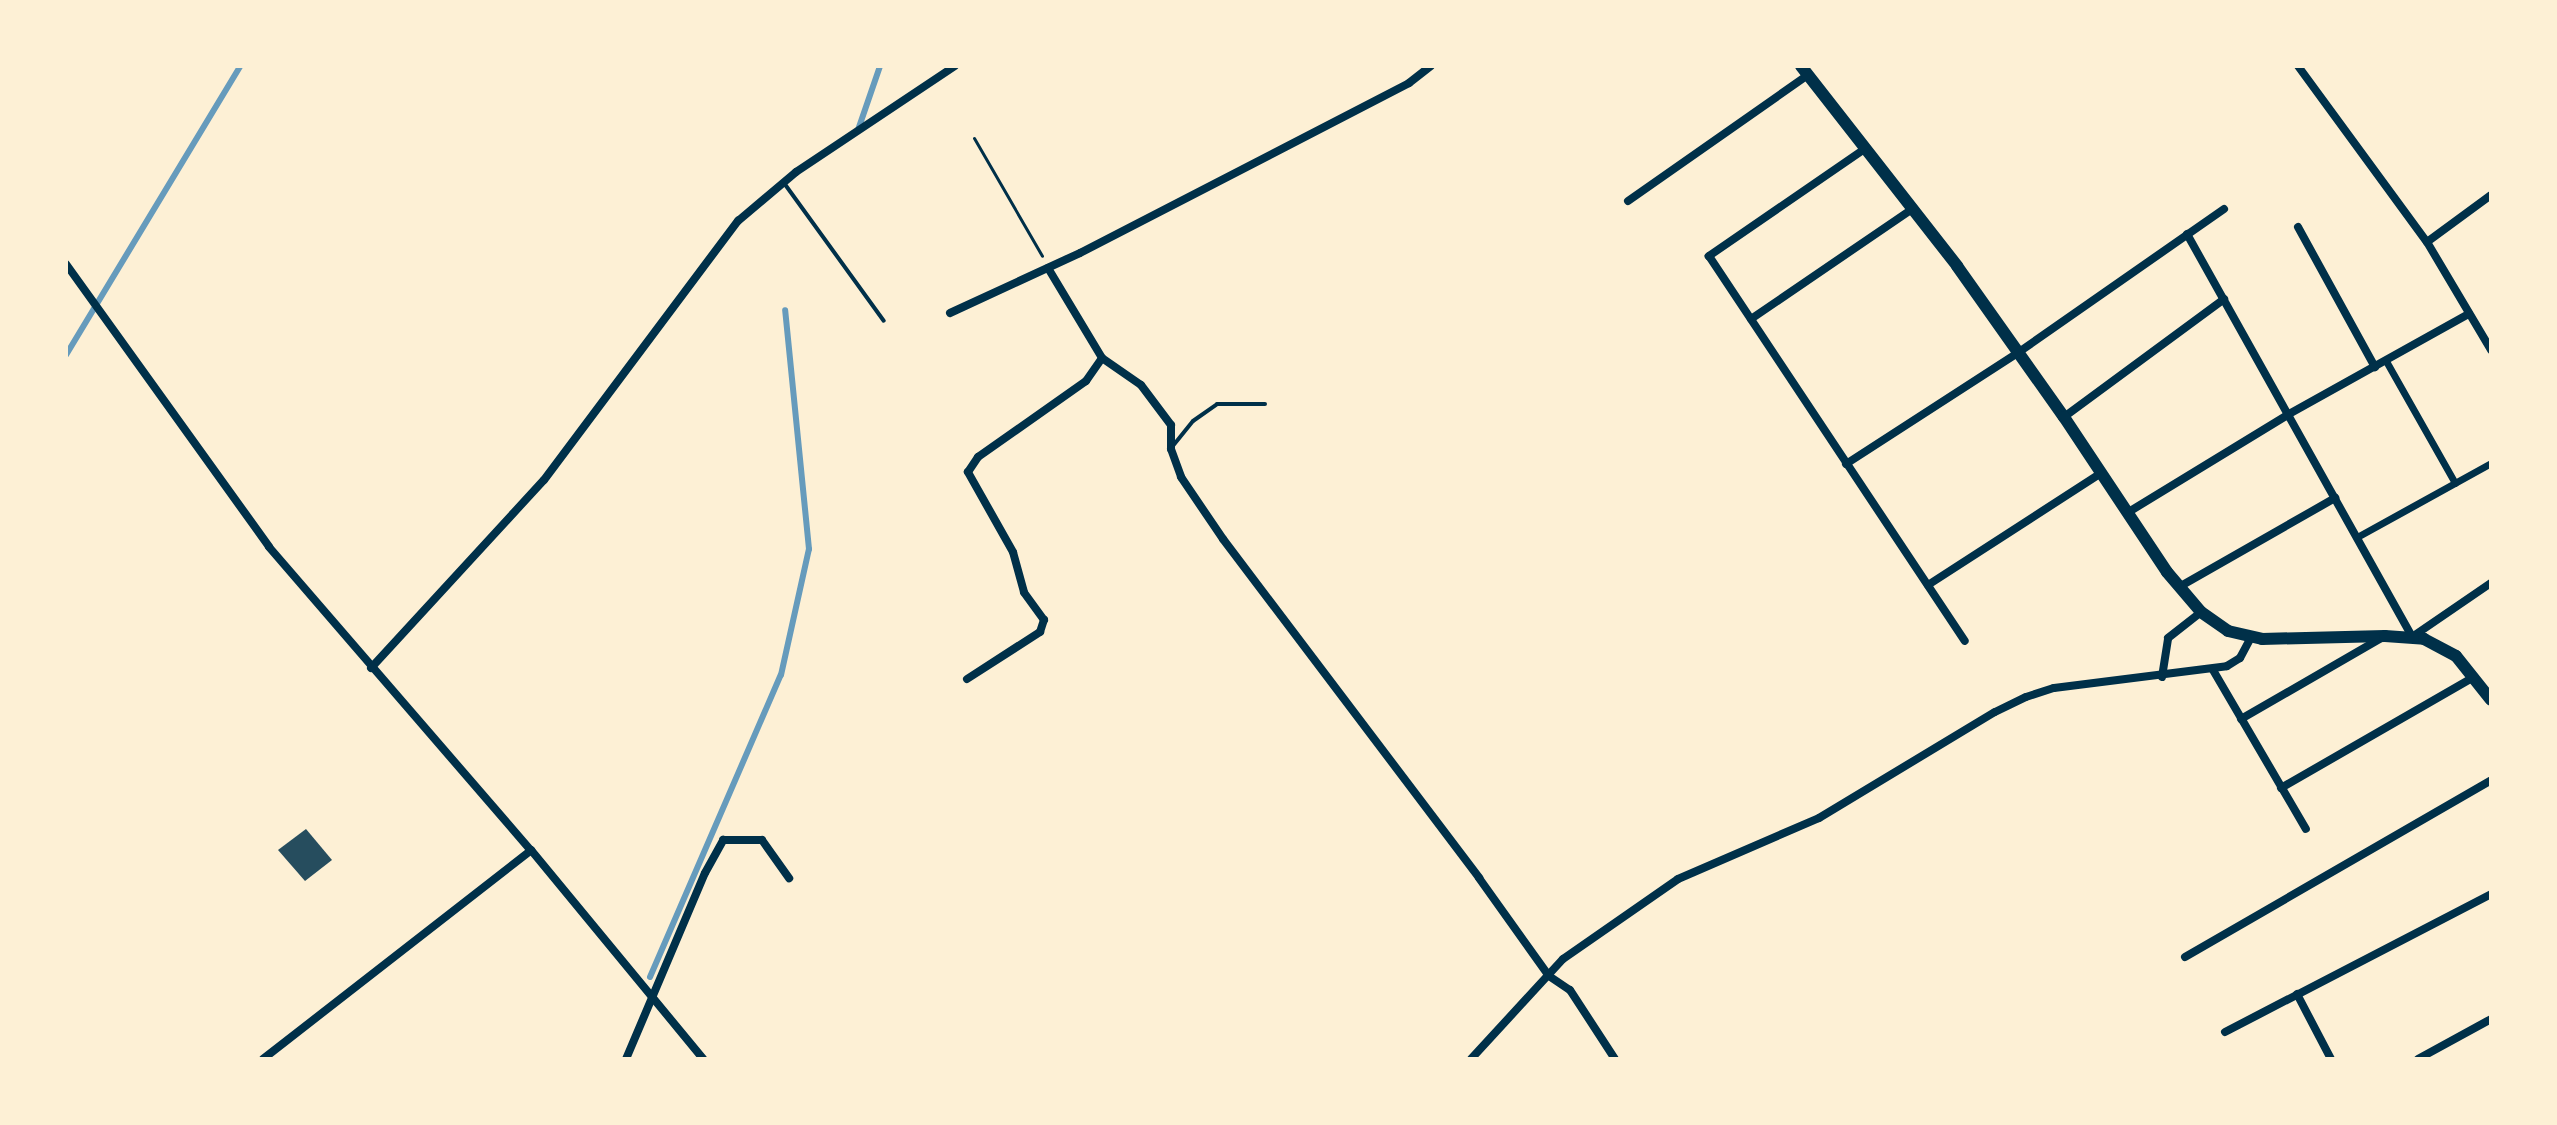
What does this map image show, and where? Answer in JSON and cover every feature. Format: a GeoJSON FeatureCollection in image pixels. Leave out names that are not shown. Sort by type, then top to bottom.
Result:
{"type":"FeatureCollection","features":[{"type":"Feature","properties":{"kind":"main road"},"geometry":{"type":"LineString","coordinates":[[1805,70],[1914,208],[2019,352],[2179,587],[2201,612],[2218,626],[2251,637],[2285,640],[2412,637],[2446,648],[2491,700]]}},
{"type":"Feature","properties":{"kind":"street"},"geometry":{"type":"LineString","coordinates":[[371,668],[544,480],[738,221],[784,182],[955,66]]}},
{"type":"Feature","properties":{"kind":"street"},"geometry":{"type":"LineString","coordinates":[[950,313],[1048,268],[1409,83],[1431,66]]}},
{"type":"Feature","properties":{"kind":"street"},"geometry":{"type":"LineString","coordinates":[[2298,66],[2427,242],[2491,350]]}},
{"type":"Feature","properties":{"kind":"street"},"geometry":{"type":"LineString","coordinates":[[1628,201],[1805,70]]}},
{"type":"Feature","properties":{"kind":"street"},"geometry":{"type":"LineString","coordinates":[[1866,148],[1709,256],[1965,641]]}},
{"type":"Feature","properties":{"kind":"street"},"geometry":{"type":"LineString","coordinates":[[2427,242],[2491,195]]}},
{"type":"Feature","properties":{"kind":"street"},"geometry":{"type":"LineString","coordinates":[[1751,319],[1914,208]]}},
{"type":"Feature","properties":{"kind":"street"},"geometry":{"type":"LineString","coordinates":[[1846,464],[2019,352],[2224,209]]}},
{"type":"Feature","properties":{"kind":"street"},"geometry":{"type":"LineString","coordinates":[[2298,227],[2375,367]]}},
{"type":"Feature","properties":{"kind":"street"},"geometry":{"type":"LineString","coordinates":[[2187,234],[2412,637],[2491,583]]}},
{"type":"Feature","properties":{"kind":"street"},"geometry":{"type":"LineString","coordinates":[[66,264],[269,547],[531,850],[703,1059]]}},
{"type":"Feature","properties":{"kind":"street"},"geometry":{"type":"LineString","coordinates":[[1048,268],[1102,358],[1141,385],[1171,425],[1171,449],[1181,477],[1223,539],[1549,976],[1570,990],[1615,1059]]}},
{"type":"Feature","properties":{"kind":"street"},"geometry":{"type":"LineString","coordinates":[[2064,417],[2224,299]]}},
{"type":"Feature","properties":{"kind":"street"},"geometry":{"type":"LineString","coordinates":[[2127,513],[2289,414],[2469,314]]}},
{"type":"Feature","properties":{"kind":"street"},"geometry":{"type":"LineString","coordinates":[[967,679],[1040,632],[1044,620],[1024,592],[1013,552],[968,472],[978,457],[1086,381],[1102,358]]}},
{"type":"Feature","properties":{"kind":"street"},"geometry":{"type":"LineString","coordinates":[[2386,361],[2455,483]]}},
{"type":"Feature","properties":{"kind":"street"},"geometry":{"type":"LineString","coordinates":[[2357,537],[2491,463]]}},
{"type":"Feature","properties":{"kind":"street"},"geometry":{"type":"LineString","coordinates":[[1928,585],[2101,473]]}},
{"type":"Feature","properties":{"kind":"street"},"geometry":{"type":"LineString","coordinates":[[2179,587],[2335,498]]}},
{"type":"Feature","properties":{"kind":"street"},"geometry":{"type":"LineString","coordinates":[[2162,677],[2168,638],[2201,612]]}},
{"type":"Feature","properties":{"kind":"street"},"geometry":{"type":"LineString","coordinates":[[2241,719],[2385,636]]}},
{"type":"Feature","properties":{"kind":"street"},"geometry":{"type":"LineString","coordinates":[[1471,1059],[1563,959],[1678,879],[1819,818],[1995,712],[2054,688],[2213,670],[2240,658],[2251,637]]}},
{"type":"Feature","properties":{"kind":"street"},"geometry":{"type":"LineString","coordinates":[[2213,670],[2306,829]]}},
{"type":"Feature","properties":{"kind":"street"},"geometry":{"type":"LineString","coordinates":[[2281,788],[2474,677]]}},
{"type":"Feature","properties":{"kind":"street"},"geometry":{"type":"LineString","coordinates":[[2185,957],[2491,780]]}},
{"type":"Feature","properties":{"kind":"street"},"geometry":{"type":"LineString","coordinates":[[626,1059],[705,873],[723,840],[762,840],[789,878]]}},
{"type":"Feature","properties":{"kind":"street"},"geometry":{"type":"LineString","coordinates":[[263,1059],[531,850]]}},
{"type":"Feature","properties":{"kind":"street"},"geometry":{"type":"LineString","coordinates":[[2225,1032],[2491,894]]}},
{"type":"Feature","properties":{"kind":"street"},"geometry":{"type":"LineString","coordinates":[[2297,994],[2331,1059]]}},
{"type":"Feature","properties":{"kind":"street"},"geometry":{"type":"LineString","coordinates":[[2418,1059],[2491,1019]]}},
{"type":"Feature","properties":{"kind":"lane"},"geometry":{"type":"LineString","coordinates":[[784,182],[884,321]]}},
{"type":"Feature","properties":{"kind":"lane"},"geometry":{"type":"LineString","coordinates":[[1171,449],[1193,421],[1217,404],[1265,404]]}},
{"type":"Feature","properties":{"kind":"path"},"geometry":{"type":"LineString","coordinates":[[974,138],[1048,268]]}},
{"type":"Feature","properties":{"kind":"building"},"geometry":{"type":"Polygon","coordinates":[[[306,829],[332,860],[305,881],[278,850],[306,829]]]}},
{"type":"Feature","properties":{"kind":"waterway"},"geometry":{"type":"LineString","coordinates":[[66,355],[240,66]]}},
{"type":"Feature","properties":{"kind":"waterway"},"geometry":{"type":"LineString","coordinates":[[858,130],[880,66]]}},
{"type":"Feature","properties":{"kind":"waterway"},"geometry":{"type":"LineString","coordinates":[[650,977],[781,675],[809,549],[785,310]]}}]}
